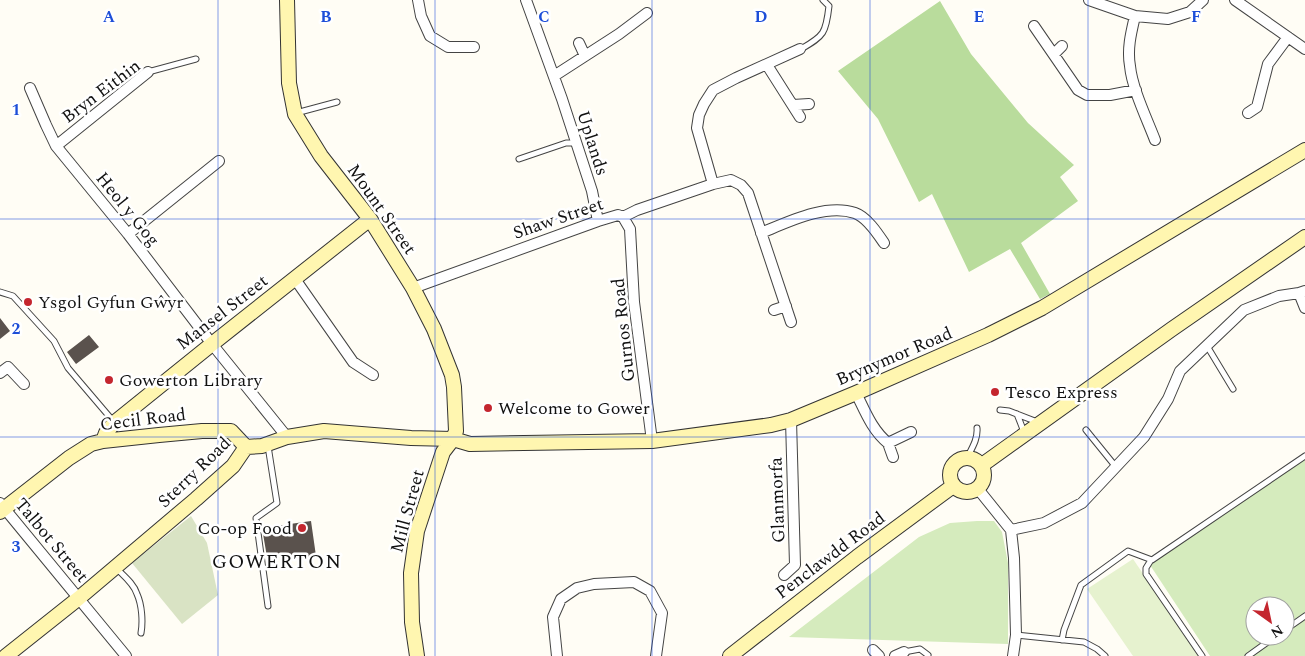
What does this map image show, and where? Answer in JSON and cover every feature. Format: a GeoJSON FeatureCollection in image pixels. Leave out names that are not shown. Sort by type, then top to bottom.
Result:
{"type":"FeatureCollection","features":[{"type":"Feature","properties":{"kind":"street","name":"Mount Street"},"geometry":{"type":"LineString","coordinates":[[287,0],[288,83],[295,114],[321,156],[370,219],[413,288],[434,329],[452,375],[456,431],[453,439]]}},
{"type":"Feature","properties":{"kind":"street"},"geometry":{"type":"LineString","coordinates":[[418,0],[421,16],[430,36],[448,47],[474,47]]}},
{"type":"Feature","properties":{"kind":"street","name":"Uplands"},"geometry":{"type":"LineString","coordinates":[[526,0],[554,76],[592,191],[598,221]]}},
{"type":"Feature","properties":{"kind":"street"},"geometry":{"type":"LineString","coordinates":[[1089,0],[1135,16],[1168,19],[1190,12],[1202,0]]}},
{"type":"Feature","properties":{"kind":"street"},"geometry":{"type":"LineString","coordinates":[[1235,0],[1250,5],[1305,49]]}},
{"type":"Feature","properties":{"kind":"street"},"geometry":{"type":"LineString","coordinates":[[554,76],[619,34],[647,13]]}},
{"type":"Feature","properties":{"kind":"street"},"geometry":{"type":"LineString","coordinates":[[1135,16],[1130,37],[1130,66],[1136,90],[1155,140]]}},
{"type":"Feature","properties":{"kind":"street"},"geometry":{"type":"LineString","coordinates":[[1034,26],[1078,90],[1087,95],[1110,96],[1136,90]]}},
{"type":"Feature","properties":{"kind":"street"},"geometry":{"type":"LineString","coordinates":[[1248,113],[1257,106],[1268,64],[1288,37]]}},
{"type":"Feature","properties":{"kind":"street"},"geometry":{"type":"LineString","coordinates":[[579,43],[585,56]]}},
{"type":"Feature","properties":{"kind":"street"},"geometry":{"type":"LineString","coordinates":[[1054,54],[1062,46]]}},
{"type":"Feature","properties":{"kind":"street"},"geometry":{"type":"LineString","coordinates":[[713,184],[697,128],[698,115],[713,90],[800,50]]}},
{"type":"Feature","properties":{"kind":"street"},"geometry":{"type":"LineString","coordinates":[[767,65],[800,117]]}},
{"type":"Feature","properties":{"kind":"street","name":"Bryn Eithin"},"geometry":{"type":"LineString","coordinates":[[56,146],[148,72]]}},
{"type":"Feature","properties":{"kind":"street","name":"Heol y Gog"},"geometry":{"type":"LineString","coordinates":[[30,88],[56,146],[128,234],[212,344],[287,437]]}},
{"type":"Feature","properties":{"kind":"street"},"geometry":{"type":"LineString","coordinates":[[793,105],[809,104]]}},
{"type":"Feature","properties":{"kind":"street","name":"Brynymor Road"},"geometry":{"type":"LineString","coordinates":[[453,439],[470,444],[652,441],[791,420],[988,336],[1042,308],[1305,150]]}},
{"type":"Feature","properties":{"kind":"street"},"geometry":{"type":"LineString","coordinates":[[128,234],[220,161]]}},
{"type":"Feature","properties":{"kind":"street","name":"Shaw Street"},"geometry":{"type":"LineString","coordinates":[[413,288],[598,221],[618,215],[623,217],[637,210],[713,184],[732,180],[741,185],[748,193],[791,322]]}},
{"type":"Feature","properties":{"kind":"street"},"geometry":{"type":"LineString","coordinates":[[761,233],[801,217],[833,210],[857,213],[874,227],[884,244]]}},
{"type":"Feature","properties":{"kind":"street","name":"Gurnos Road"},"geometry":{"type":"LineString","coordinates":[[623,217],[630,229],[634,302],[652,441]]}},
{"type":"Feature","properties":{"kind":"street","name":"Mansel Street"},"geometry":{"type":"LineString","coordinates":[[103,441],[106,433],[114,423],[370,219]]}},
{"type":"Feature","properties":{"kind":"street"},"geometry":{"type":"LineString","coordinates":[[982,465],[1172,329],[1305,237]]}},
{"type":"Feature","properties":{"kind":"street"},"geometry":{"type":"LineString","coordinates":[[294,279],[353,362],[373,375]]}},
{"type":"Feature","properties":{"kind":"street"},"geometry":{"type":"LineString","coordinates":[[1011,530],[1044,523],[1082,503],[1144,437],[1168,399],[1180,370],[1244,310],[1279,296],[1302,292],[1305,308]]}},
{"type":"Feature","properties":{"kind":"street"},"geometry":{"type":"LineString","coordinates":[[774,310],[786,306]]}},
{"type":"Feature","properties":{"kind":"street"},"geometry":{"type":"LineString","coordinates":[[0,373],[8,367],[24,384]]}},
{"type":"Feature","properties":{"kind":"street"},"geometry":{"type":"LineString","coordinates":[[856,393],[869,421],[888,443],[893,457]]}},
{"type":"Feature","properties":{"kind":"street","name":"Glanmorfa"},"geometry":{"type":"LineString","coordinates":[[784,575],[795,565],[791,420]]}},
{"type":"Feature","properties":{"kind":"street","name":"Cecil Road"},"geometry":{"type":"LineString","coordinates":[[2,508],[69,458],[91,444],[103,441],[202,431],[231,431],[246,447]]}},
{"type":"Feature","properties":{"kind":"street","name":"Sterry Road"},"geometry":{"type":"LineString","coordinates":[[6,656],[79,598],[196,499],[233,466],[246,447],[262,446],[287,437],[324,432],[453,439]]}},
{"type":"Feature","properties":{"kind":"street"},"geometry":{"type":"LineString","coordinates":[[888,443],[911,432]]}},
{"type":"Feature","properties":{"kind":"street","name":"Mill Street"},"geometry":{"type":"LineString","coordinates":[[417,656],[412,622],[410,573],[417,531],[443,452],[453,439]]}},
{"type":"Feature","properties":{"kind":"street"},"geometry":{"type":"LineString","coordinates":[[967,458],[978,461],[982,465],[985,475],[978,489],[968,493],[962,492],[953,486],[950,475],[953,465],[957,461],[967,458]]}},
{"type":"Feature","properties":{"kind":"street","name":"Penclawdd Road"},"geometry":{"type":"LineString","coordinates":[[730,656],[857,557],[953,486]]}},
{"type":"Feature","properties":{"kind":"street"},"geometry":{"type":"LineString","coordinates":[[978,489],[1011,530],[1014,558],[1016,635],[1014,656]]}},
{"type":"Feature","properties":{"kind":"street","name":"Talbot Street"},"geometry":{"type":"LineString","coordinates":[[2,508],[126,656]]}},
{"type":"Feature","properties":{"kind":"street"},"geometry":{"type":"LineString","coordinates":[[557,656],[553,617],[561,599],[577,588],[594,584],[634,582],[650,590],[662,613],[656,656]]}},
{"type":"Feature","properties":{"kind":"lane"},"geometry":{"type":"LineString","coordinates":[[823,0],[829,6]]}},
{"type":"Feature","properties":{"kind":"lane"},"geometry":{"type":"LineString","coordinates":[[800,50],[817,40],[824,33],[827,25],[829,0]]}},
{"type":"Feature","properties":{"kind":"lane","name":"Bryn Eithin"},"geometry":{"type":"LineString","coordinates":[[148,72],[196,59]]}},
{"type":"Feature","properties":{"kind":"lane"},"geometry":{"type":"LineString","coordinates":[[295,114],[337,102]]}},
{"type":"Feature","properties":{"kind":"lane"},"geometry":{"type":"LineString","coordinates":[[519,159],[566,143],[576,143]]}},
{"type":"Feature","properties":{"kind":"lane"},"geometry":{"type":"LineString","coordinates":[[0,292],[13,296],[54,342],[68,368],[114,423]]}},
{"type":"Feature","properties":{"kind":"lane"},"geometry":{"type":"LineString","coordinates":[[1207,345],[1233,389]]}},
{"type":"Feature","properties":{"kind":"lane"},"geometry":{"type":"LineString","coordinates":[[1000,410],[1040,423]]}},
{"type":"Feature","properties":{"kind":"lane"},"geometry":{"type":"LineString","coordinates":[[1017,414],[1024,434]]}},
{"type":"Feature","properties":{"kind":"lane"},"geometry":{"type":"LineString","coordinates":[[967,458],[976,440],[977,428]]}},
{"type":"Feature","properties":{"kind":"lane"},"geometry":{"type":"LineString","coordinates":[[1086,430],[1116,467]]}},
{"type":"Feature","properties":{"kind":"lane"},"geometry":{"type":"LineString","coordinates":[[268,443],[277,503],[256,518],[268,606]]}},
{"type":"Feature","properties":{"kind":"lane"},"geometry":{"type":"LineString","coordinates":[[1202,656],[1146,574],[1146,568],[1151,560],[1305,456]]}},
{"type":"Feature","properties":{"kind":"lane"},"geometry":{"type":"LineString","coordinates":[[1062,640],[1081,585],[1128,552],[1151,560]]}},
{"type":"Feature","properties":{"kind":"lane"},"geometry":{"type":"LineString","coordinates":[[115,567],[137,593],[141,612],[141,633]]}},
{"type":"Feature","properties":{"kind":"lane"},"geometry":{"type":"LineString","coordinates":[[1016,635],[1084,642],[1097,648],[1105,656]]}},
{"type":"Feature","properties":{"kind":"lane"},"geometry":{"type":"LineString","coordinates":[[1248,656],[1262,646]]}},
{"type":"Feature","properties":{"kind":"lane"},"geometry":{"type":"LineString","coordinates":[[900,654],[920,649],[928,654]]}},
{"type":"Feature","properties":{"kind":"green space"},"geometry":{"type":"Polygon","coordinates":[[[940,1],[971,54],[1028,123],[1074,165],[1060,177],[1078,201],[1021,243],[1050,294],[1040,299],[1010,249],[969,272],[932,194],[919,202],[878,119],[838,71],[940,1]]]}},
{"type":"Feature","properties":{"kind":"green space"},"geometry":{"type":"Polygon","coordinates":[[[1305,460],[1305,656],[1210,656],[1148,562],[1305,460]]]}},
{"type":"Feature","properties":{"kind":"green space"},"geometry":{"type":"Polygon","coordinates":[[[191,516],[207,543],[218,595],[182,624],[132,563],[191,516]]]}},
{"type":"Feature","properties":{"kind":"green space"},"geometry":{"type":"Polygon","coordinates":[[[994,521],[1002,532],[1008,563],[1008,644],[789,637],[919,537],[950,523],[994,521]]]}},
{"type":"Feature","properties":{"kind":"green space"},"geometry":{"type":"Polygon","coordinates":[[[1133,559],[1199,656],[1133,656],[1087,589],[1133,559]]]}},
{"type":"Feature","properties":{"kind":"building"},"geometry":{"type":"Polygon","coordinates":[[[0,318],[10,331],[0,339],[0,318]]]}},
{"type":"Feature","properties":{"kind":"building"},"geometry":{"type":"Polygon","coordinates":[[[89,335],[99,347],[76,364],[67,352],[89,335]]]}},
{"type":"Feature","properties":{"kind":"building"},"geometry":{"type":"Polygon","coordinates":[[[311,521],[316,556],[286,560],[285,555],[267,557],[262,528],[311,521]]]}},
{"type":"Feature","properties":{"kind":"place","name":"Ysgol Gyfun Gŵyr"},"geometry":{"type":"Point","coordinates":[28,302]}},
{"type":"Feature","properties":{"kind":"place","name":"Gowerton Library"},"geometry":{"type":"Point","coordinates":[109,380]}},
{"type":"Feature","properties":{"kind":"place","name":"Tesco Express"},"geometry":{"type":"Point","coordinates":[995,392]}},
{"type":"Feature","properties":{"kind":"place","name":"Welcome to Gower"},"geometry":{"type":"Point","coordinates":[488,408]}},
{"type":"Feature","properties":{"kind":"place","name":"Co-op Food"},"geometry":{"type":"Point","coordinates":[302,528]}},
{"type":"Feature","properties":{"kind":"district","name":"GOWERTON"},"geometry":{"type":"Point","coordinates":[277,561]}}]}
